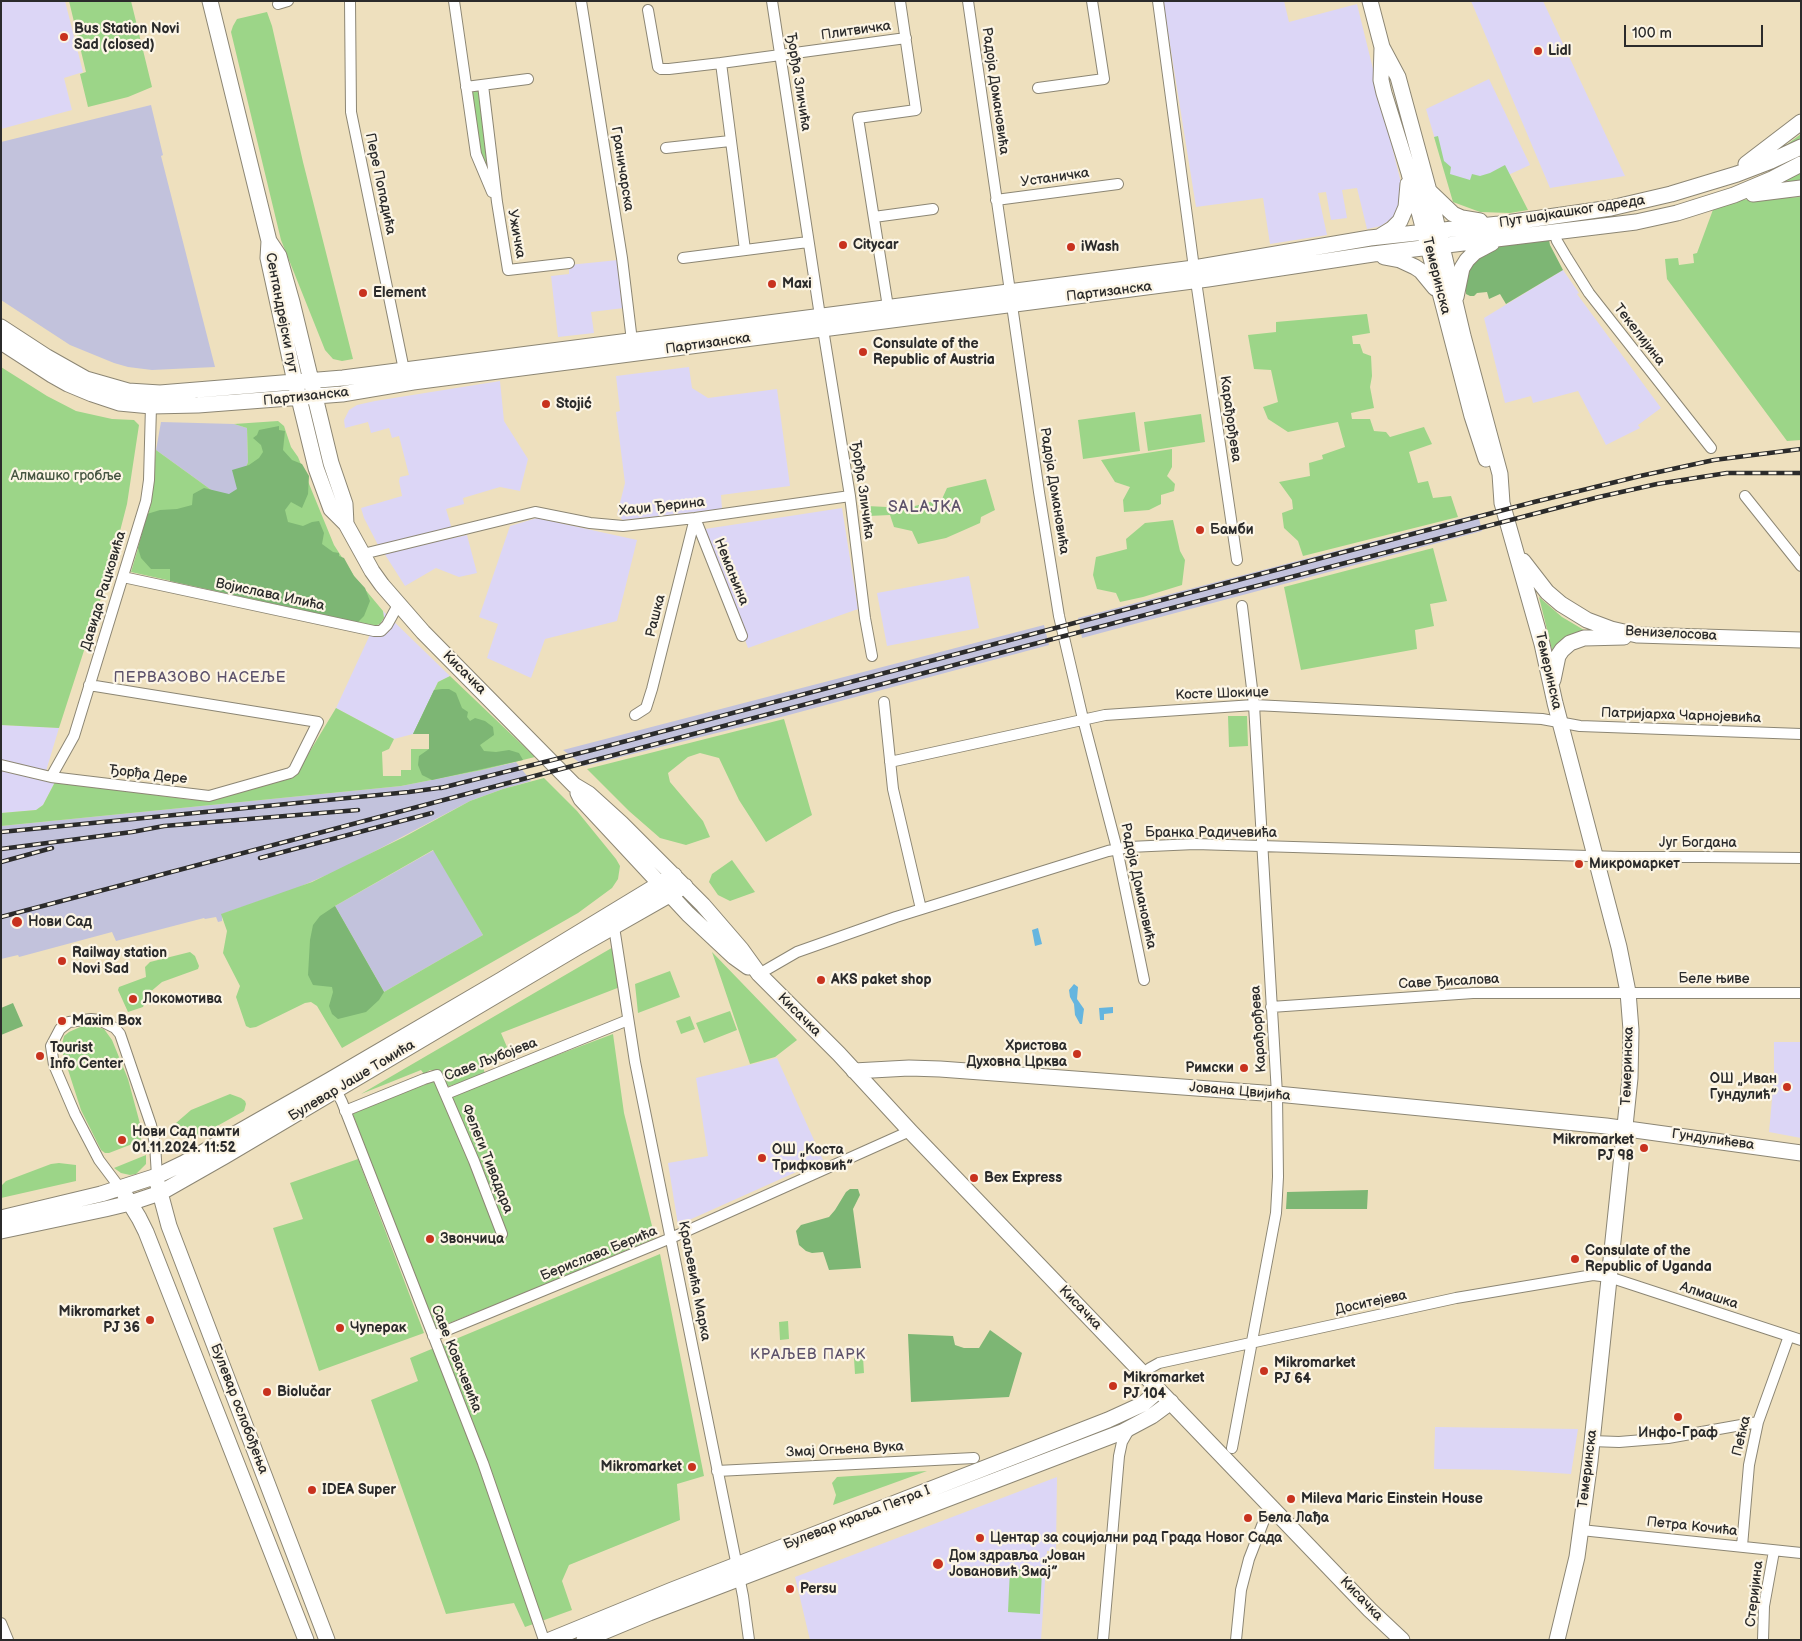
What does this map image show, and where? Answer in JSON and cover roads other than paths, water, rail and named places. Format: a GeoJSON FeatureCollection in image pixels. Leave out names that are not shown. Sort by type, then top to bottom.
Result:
{"type":"FeatureCollection","features":[{"type":"Feature","properties":{"kind":"main road","name":"Сентандрејски пут"},"geometry":{"type":"LineString","coordinates":[[210,1],[269,241],[268,258],[298,398],[316,468],[331,509],[346,524],[363,554]]}},
{"type":"Feature","properties":{"kind":"main road","name":"Темеринска"},"geometry":{"type":"LineString","coordinates":[[1370,1],[1382,47],[1398,77],[1429,191],[1440,295],[1472,416],[1496,492],[1502,503],[1542,644],[1560,722],[1619,946],[1628,992],[1631,1058],[1610,1277],[1581,1530],[1577,1557],[1557,1640]]}},
{"type":"Feature","properties":{"kind":"main road","name":"Темеринска"},"geometry":{"type":"LineString","coordinates":[[1382,47],[1381,80],[1409,173],[1432,231]]}},
{"type":"Feature","properties":{"kind":"main road"},"geometry":{"type":"LineString","coordinates":[[1718,180],[1752,161],[1801,122]]}},
{"type":"Feature","properties":{"kind":"main road","name":"Пут шајкашког одреда"},"geometry":{"type":"LineString","coordinates":[[1432,231],[1499,224],[1641,202],[1718,180],[1771,161],[1801,147]]}},
{"type":"Feature","properties":{"kind":"main road","name":"Пут шајкашког одреда"},"geometry":{"type":"LineString","coordinates":[[1434,247],[1654,219],[1734,195],[1801,164]]}},
{"type":"Feature","properties":{"kind":"main road"},"geometry":{"type":"LineString","coordinates":[[1378,238],[1400,221],[1407,202],[1409,173]]}},
{"type":"Feature","properties":{"kind":"main road"},"geometry":{"type":"LineString","coordinates":[[1734,195],[1801,188]]}},
{"type":"Feature","properties":{"kind":"main road"},"geometry":{"type":"LineString","coordinates":[[1429,191],[1453,214],[1462,218],[1499,224]]}},
{"type":"Feature","properties":{"kind":"main road","name":"Партизанска"},"geometry":{"type":"LineString","coordinates":[[1195,274],[1311,247],[1432,231]]}},
{"type":"Feature","properties":{"kind":"main road"},"geometry":{"type":"LineString","coordinates":[[1455,301],[1462,268],[1467,260],[1487,245],[1500,240]]}},
{"type":"Feature","properties":{"kind":"main road","name":"Сентандрејски пут"},"geometry":{"type":"LineString","coordinates":[[269,241],[279,256],[312,380],[331,463],[344,504],[346,524]]}},
{"type":"Feature","properties":{"kind":"main road","name":"Партизанска"},"geometry":{"type":"LineString","coordinates":[[1,342],[52,375],[92,394],[119,403],[151,406],[198,405],[342,394],[822,322],[1195,274],[1434,247]]}},
{"type":"Feature","properties":{"kind":"main road","name":"Темеринска"},"geometry":{"type":"LineString","coordinates":[[1434,247],[1455,301],[1500,474],[1502,503]]}},
{"type":"Feature","properties":{"kind":"main road"},"geometry":{"type":"LineString","coordinates":[[1373,254],[1400,260],[1415,267],[1428,279],[1440,295]]}},
{"type":"Feature","properties":{"kind":"main road","name":"Партизанска"},"geometry":{"type":"LineString","coordinates":[[1,327],[47,357],[86,379],[128,391],[160,393],[295,382],[632,341],[822,322],[888,307],[1011,298]]}},
{"type":"Feature","properties":{"kind":"main road","name":"Венизелосова"},"geometry":{"type":"LineString","coordinates":[[1515,547],[1533,575],[1548,592],[1572,612],[1598,625],[1637,635],[1801,640]]}},
{"type":"Feature","properties":{"kind":"main road","name":"Кисачка"},"geometry":{"type":"LineString","coordinates":[[363,554],[372,571],[398,605],[574,785],[589,794],[685,886],[741,948],[759,974]]}},
{"type":"Feature","properties":{"kind":"main road"},"geometry":{"type":"LineString","coordinates":[[1551,686],[1558,656],[1570,643],[1584,638],[1616,638],[1637,635]]}},
{"type":"Feature","properties":{"kind":"main road","name":"Кисачка"},"geometry":{"type":"LineString","coordinates":[[574,785],[581,799],[659,884],[716,940],[759,974],[1370,1610],[1402,1640]]}},
{"type":"Feature","properties":{"kind":"main road","name":"Булевар Јаше Томића"},"geometry":{"type":"LineString","coordinates":[[1,1218],[120,1188],[157,1176],[184,1163],[330,1080],[674,875]]}},
{"type":"Feature","properties":{"kind":"main road","name":"Булевар Јаше Томића"},"geometry":{"type":"LineString","coordinates":[[1,1231],[130,1203],[160,1193],[685,886]]}},
{"type":"Feature","properties":{"kind":"main road","name":"Јована Цвијића"},"geometry":{"type":"LineString","coordinates":[[854,1071],[909,1068],[940,1069],[1277,1094],[1625,1128]]}},
{"type":"Feature","properties":{"kind":"main road","name":"Гундулићева"},"geometry":{"type":"LineString","coordinates":[[1625,1128],[1801,1153]]}},
{"type":"Feature","properties":{"kind":"main road","name":"Булевар ослобођења"},"geometry":{"type":"LineString","coordinates":[[157,1176],[168,1226],[328,1640]]}},
{"type":"Feature","properties":{"kind":"main road","name":"Булевар ослобођења"},"geometry":{"type":"LineString","coordinates":[[120,1188],[146,1232],[306,1640]]}},
{"type":"Feature","properties":{"kind":"main road","name":"Булевар краља Петра I"},"geometry":{"type":"LineString","coordinates":[[584,1640],[738,1572],[1108,1420],[1143,1404],[1159,1390]]}},
{"type":"Feature","properties":{"kind":"main road","name":"Булевар краља Петра I"},"geometry":{"type":"LineString","coordinates":[[550,1640],[1098,1441],[1131,1428],[1171,1402]]}},
{"type":"Feature","properties":{"kind":"street","name":"Пере Попадића"},"geometry":{"type":"LineString","coordinates":[[350,1],[351,112],[404,370]]}},
{"type":"Feature","properties":{"kind":"street","name":"Ужичка"},"geometry":{"type":"LineString","coordinates":[[454,1],[476,154],[497,202]]}},
{"type":"Feature","properties":{"kind":"street","name":"Граничарска"},"geometry":{"type":"LineString","coordinates":[[580,1],[622,258],[632,341]]}},
{"type":"Feature","properties":{"kind":"street","name":"Ђорђа Зличића"},"geometry":{"type":"LineString","coordinates":[[772,1],[808,242],[850,496],[865,618],[872,656]]}},
{"type":"Feature","properties":{"kind":"street"},"geometry":{"type":"LineString","coordinates":[[888,307],[858,118],[916,110],[900,1]]}},
{"type":"Feature","properties":{"kind":"street","name":"Радоја Домановића"},"geometry":{"type":"LineString","coordinates":[[968,1],[1059,616],[1083,719],[1117,849],[1144,980]]}},
{"type":"Feature","properties":{"kind":"street"},"geometry":{"type":"LineString","coordinates":[[1038,88],[1104,79],[1092,1]]}},
{"type":"Feature","properties":{"kind":"street","name":"Карађорђева"},"geometry":{"type":"LineString","coordinates":[[1158,1],[1195,274],[1237,560]]}},
{"type":"Feature","properties":{"kind":"street","name":"Плитвичка"},"geometry":{"type":"LineString","coordinates":[[648,10],[658,67],[660,69],[780,56],[906,38]]}},
{"type":"Feature","properties":{"kind":"street"},"geometry":{"type":"LineString","coordinates":[[721,63],[745,250]]}},
{"type":"Feature","properties":{"kind":"street"},"geometry":{"type":"LineString","coordinates":[[466,87],[528,80]]}},
{"type":"Feature","properties":{"kind":"street","name":"Ужичка"},"geometry":{"type":"LineString","coordinates":[[483,84],[497,202],[508,270],[569,263]]}},
{"type":"Feature","properties":{"kind":"street"},"geometry":{"type":"LineString","coordinates":[[666,148],[730,141]]}},
{"type":"Feature","properties":{"kind":"street","name":"Устаничка"},"geometry":{"type":"LineString","coordinates":[[996,200],[1118,184]]}},
{"type":"Feature","properties":{"kind":"street"},"geometry":{"type":"LineString","coordinates":[[874,217],[933,209]]}},
{"type":"Feature","properties":{"kind":"street","name":"Текелијина"},"geometry":{"type":"LineString","coordinates":[[1554,232],[1566,258],[1589,293],[1711,448]]}},
{"type":"Feature","properties":{"kind":"street"},"geometry":{"type":"LineString","coordinates":[[683,258],[808,242]]}},
{"type":"Feature","properties":{"kind":"street","name":"Давида Рацковића"},"geometry":{"type":"LineString","coordinates":[[51,777],[74,736],[146,501],[149,480],[151,406]]}},
{"type":"Feature","properties":{"kind":"street","name":"Хаџи Ђерина"},"geometry":{"type":"LineString","coordinates":[[363,554],[535,512],[609,526],[637,525],[850,496]]}},
{"type":"Feature","properties":{"kind":"street"},"geometry":{"type":"LineString","coordinates":[[1745,496],[1801,566]]}},
{"type":"Feature","properties":{"kind":"street","name":"Немањина"},"geometry":{"type":"LineString","coordinates":[[695,518],[742,636]]}},
{"type":"Feature","properties":{"kind":"street","name":"Рашка"},"geometry":{"type":"LineString","coordinates":[[635,715],[646,708],[652,689],[695,518]]}},
{"type":"Feature","properties":{"kind":"street","name":"Војислава Илића"},"geometry":{"type":"LineString","coordinates":[[123,577],[374,631],[381,631],[387,625],[398,605]]}},
{"type":"Feature","properties":{"kind":"street","name":"Карађорђева"},"geometry":{"type":"LineString","coordinates":[[1232,1448],[1276,1213],[1278,1177],[1277,1094],[1254,705],[1242,606]]}},
{"type":"Feature","properties":{"kind":"street","name":"Ђорђа Дере"},"geometry":{"type":"LineString","coordinates":[[1,765],[51,777],[208,796],[290,773],[294,770],[318,722],[89,685]]}},
{"type":"Feature","properties":{"kind":"street"},"geometry":{"type":"LineString","coordinates":[[884,702],[894,789],[921,909]]}},
{"type":"Feature","properties":{"kind":"street","name":"Косте Шокице"},"geometry":{"type":"LineString","coordinates":[[890,762],[1083,719],[1115,714],[1254,705],[1542,719],[1560,722]]}},
{"type":"Feature","properties":{"kind":"street","name":"Патријарха Чарнојевића"},"geometry":{"type":"LineString","coordinates":[[1560,722],[1580,726],[1801,734]]}},
{"type":"Feature","properties":{"kind":"street","name":"Бранка Радичевића"},"geometry":{"type":"LineString","coordinates":[[759,974],[797,952],[921,909],[1117,849],[1195,844],[1596,856]]}},
{"type":"Feature","properties":{"kind":"street","name":"Југ Богдана"},"geometry":{"type":"LineString","coordinates":[[1596,856],[1621,858],[1705,856],[1801,858]]}},
{"type":"Feature","properties":{"kind":"street","name":"Краљевића Марка"},"geometry":{"type":"LineString","coordinates":[[614,927],[635,1062],[738,1572],[749,1640]]}},
{"type":"Feature","properties":{"kind":"street","name":"Саве Ђисалова"},"geometry":{"type":"LineString","coordinates":[[1271,1007],[1473,993],[1628,992]]}},
{"type":"Feature","properties":{"kind":"street","name":"Беле њиве"},"geometry":{"type":"LineString","coordinates":[[1628,992],[1801,993]]}},
{"type":"Feature","properties":{"kind":"street"},"geometry":{"type":"LineString","coordinates":[[120,1188],[99,1160],[54,1065],[51,1046],[60,1029],[69,1022],[86,1019],[99,1020],[115,1028],[120,1034],[151,1125],[155,1144],[157,1176]]}},
{"type":"Feature","properties":{"kind":"street","name":"Саве Љубојева"},"geometry":{"type":"LineString","coordinates":[[345,1111],[438,1075],[446,1094],[628,1020]]}},
{"type":"Feature","properties":{"kind":"street","name":"Саве Ковачевића"},"geometry":{"type":"LineString","coordinates":[[336,1090],[483,1463],[544,1640]]}},
{"type":"Feature","properties":{"kind":"street","name":"Фелеги Тивадара"},"geometry":{"type":"LineString","coordinates":[[446,1094],[502,1234]]}},
{"type":"Feature","properties":{"kind":"street","name":"Берислава Берића"},"geometry":{"type":"LineString","coordinates":[[433,1336],[671,1238],[910,1131]]}},
{"type":"Feature","properties":{"kind":"street","name":"Доситејева"},"geometry":{"type":"LineString","coordinates":[[1144,1374],[1159,1363],[1456,1298],[1593,1275],[1610,1277]]}},
{"type":"Feature","properties":{"kind":"street","name":"Алмашка"},"geometry":{"type":"LineString","coordinates":[[1610,1277],[1801,1340]]}},
{"type":"Feature","properties":{"kind":"street","name":"Пећка"},"geometry":{"type":"LineString","coordinates":[[1742,1546],[1749,1465],[1758,1422],[1789,1336]]}},
{"type":"Feature","properties":{"kind":"street"},"geometry":{"type":"LineString","coordinates":[[1591,1441],[1618,1442],[1668,1438],[1758,1422]]}},
{"type":"Feature","properties":{"kind":"street"},"geometry":{"type":"LineString","coordinates":[[1103,1640],[1119,1456],[1122,1442],[1131,1428]]}},
{"type":"Feature","properties":{"kind":"street"},"geometry":{"type":"LineString","coordinates":[[1098,1441],[1112,1445],[1119,1456]]}},
{"type":"Feature","properties":{"kind":"street","name":"Змај Огњена Вука"},"geometry":{"type":"LineString","coordinates":[[717,1471],[974,1458]]}},
{"type":"Feature","properties":{"kind":"street"},"geometry":{"type":"LineString","coordinates":[[1236,1640],[1241,1590],[1256,1540],[1270,1505]]}},
{"type":"Feature","properties":{"kind":"street","name":"Петра Кочића"},"geometry":{"type":"LineString","coordinates":[[1581,1530],[1801,1553]]}},
{"type":"Feature","properties":{"kind":"street","name":"Стеријина"},"geometry":{"type":"LineString","coordinates":[[1763,1640],[1764,1606],[1774,1551]]}},
{"type":"Feature","properties":{"kind":"street"},"geometry":{"type":"LineString","coordinates":[[1,1623],[8,1640]]}},
{"type":"Feature","properties":{"kind":"water"},"geometry":{"type":"Polygon","coordinates":[[[1038,928],[1042,944],[1035,946],[1032,930],[1038,928]]]}},
{"type":"Feature","properties":{"kind":"water"},"geometry":{"type":"Polygon","coordinates":[[[1074,984],[1078,987],[1077,999],[1084,1009],[1082,1024],[1080,1024],[1075,1015],[1074,1004],[1070,997],[1069,990],[1074,984]]]}},
{"type":"Feature","properties":{"kind":"water"},"geometry":{"type":"Polygon","coordinates":[[[1113,1007],[1113,1013],[1104,1014],[1104,1020],[1100,1020],[1099,1008],[1113,1007]]]}},
{"type":"Feature","properties":{"kind":"railway"},"geometry":{"type":"LineString","coordinates":[[441,788],[1534,502],[1714,460],[1801,449]]}},
{"type":"Feature","properties":{"kind":"railway"},"geometry":{"type":"LineString","coordinates":[[1,917],[1049,640],[1599,497],[1657,484],[1727,473],[1801,473]]}},
{"type":"Feature","properties":{"kind":"railway"},"geometry":{"type":"LineString","coordinates":[[1,832],[446,787]]}},
{"type":"Feature","properties":{"kind":"railway"},"geometry":{"type":"LineString","coordinates":[[1,849],[164,826],[358,810]]}},
{"type":"Feature","properties":{"kind":"railway"},"geometry":{"type":"LineString","coordinates":[[260,858],[432,813]]}},
{"type":"Feature","properties":{"kind":"railway"},"geometry":{"type":"LineString","coordinates":[[1,862],[52,848]]}},
{"type":"Feature","properties":{"kind":"place","name":"Bus Station Novi Sad (closed)"},"geometry":{"type":"Point","coordinates":[64,37]}},
{"type":"Feature","properties":{"kind":"place","name":"Lidl"},"geometry":{"type":"Point","coordinates":[1538,51]}},
{"type":"Feature","properties":{"kind":"place","name":"Citycar"},"geometry":{"type":"Point","coordinates":[843,245]}},
{"type":"Feature","properties":{"kind":"place","name":"iWash"},"geometry":{"type":"Point","coordinates":[1071,247]}},
{"type":"Feature","properties":{"kind":"place","name":"Maxi"},"geometry":{"type":"Point","coordinates":[772,284]}},
{"type":"Feature","properties":{"kind":"place","name":"Element"},"geometry":{"type":"Point","coordinates":[363,293]}},
{"type":"Feature","properties":{"kind":"place","name":"Consulate of the Republic of Austria"},"geometry":{"type":"Point","coordinates":[863,352]}},
{"type":"Feature","properties":{"kind":"place","name":"Stojić"},"geometry":{"type":"Point","coordinates":[546,404]}},
{"type":"Feature","properties":{"kind":"place","name":"Бамби"},"geometry":{"type":"Point","coordinates":[1200,530]}},
{"type":"Feature","properties":{"kind":"place","name":"Микромаркет"},"geometry":{"type":"Point","coordinates":[1579,864]}},
{"type":"Feature","properties":{"kind":"place","name":"Нови Сад"},"geometry":{"type":"Point","coordinates":[17,922]}},
{"type":"Feature","properties":{"kind":"place","name":"Railway station Novi Sad"},"geometry":{"type":"Point","coordinates":[62,961]}},
{"type":"Feature","properties":{"kind":"place","name":"AKS paket shop"},"geometry":{"type":"Point","coordinates":[821,980]}},
{"type":"Feature","properties":{"kind":"place","name":"Локомотива"},"geometry":{"type":"Point","coordinates":[133,999]}},
{"type":"Feature","properties":{"kind":"place","name":"Maxim Box"},"geometry":{"type":"Point","coordinates":[62,1021]}},
{"type":"Feature","properties":{"kind":"place","name":"Христова Духовна Црква"},"geometry":{"type":"Point","coordinates":[1077,1054]}},
{"type":"Feature","properties":{"kind":"place","name":"Tourist Info Center"},"geometry":{"type":"Point","coordinates":[40,1056]}},
{"type":"Feature","properties":{"kind":"place","name":"Римски"},"geometry":{"type":"Point","coordinates":[1244,1068]}},
{"type":"Feature","properties":{"kind":"place","name":"ОШ „Иван Гундулић”"},"geometry":{"type":"Point","coordinates":[1787,1087]}},
{"type":"Feature","properties":{"kind":"place","name":"Нови Сад памти 01.11.2024. 11:52"},"geometry":{"type":"Point","coordinates":[122,1140]}},
{"type":"Feature","properties":{"kind":"place","name":"Mikromarket PJ 98"},"geometry":{"type":"Point","coordinates":[1644,1148]}},
{"type":"Feature","properties":{"kind":"place","name":"ОШ „Коста Трифковић”"},"geometry":{"type":"Point","coordinates":[762,1158]}},
{"type":"Feature","properties":{"kind":"place","name":"Bex Express"},"geometry":{"type":"Point","coordinates":[974,1178]}},
{"type":"Feature","properties":{"kind":"place","name":"Звончица"},"geometry":{"type":"Point","coordinates":[430,1239]}},
{"type":"Feature","properties":{"kind":"place","name":"Consulate of the Republic of Uganda"},"geometry":{"type":"Point","coordinates":[1575,1259]}},
{"type":"Feature","properties":{"kind":"place","name":"Mikromarket PJ 36"},"geometry":{"type":"Point","coordinates":[150,1320]}},
{"type":"Feature","properties":{"kind":"place","name":"Чуперак"},"geometry":{"type":"Point","coordinates":[340,1328]}},
{"type":"Feature","properties":{"kind":"place","name":"Mikromarket PJ 64"},"geometry":{"type":"Point","coordinates":[1264,1371]}},
{"type":"Feature","properties":{"kind":"place","name":"Mikromarket PJ 104"},"geometry":{"type":"Point","coordinates":[1113,1386]}},
{"type":"Feature","properties":{"kind":"place","name":"Biolučar"},"geometry":{"type":"Point","coordinates":[267,1392]}},
{"type":"Feature","properties":{"kind":"place","name":"Инфо-Граф"},"geometry":{"type":"Point","coordinates":[1678,1417]}},
{"type":"Feature","properties":{"kind":"place","name":"Mikromarket"},"geometry":{"type":"Point","coordinates":[692,1467]}},
{"type":"Feature","properties":{"kind":"place","name":"IDEA Super"},"geometry":{"type":"Point","coordinates":[312,1490]}},
{"type":"Feature","properties":{"kind":"place","name":"Mileva Maric Einstein House"},"geometry":{"type":"Point","coordinates":[1291,1499]}},
{"type":"Feature","properties":{"kind":"place","name":"Бела Лађа"},"geometry":{"type":"Point","coordinates":[1248,1518]}},
{"type":"Feature","properties":{"kind":"place","name":"Центар за социјални рад Града Новог Сада"},"geometry":{"type":"Point","coordinates":[980,1538]}},
{"type":"Feature","properties":{"kind":"place","name":"Дом здравља „Јован Јовановић Змај”"},"geometry":{"type":"Point","coordinates":[938,1564]}},
{"type":"Feature","properties":{"kind":"place","name":"Persu"},"geometry":{"type":"Point","coordinates":[790,1589]}},
{"type":"Feature","properties":{"kind":"district","name":"SALAJKA"},"geometry":{"type":"Point","coordinates":[925,508]}},
{"type":"Feature","properties":{"kind":"district","name":"ПЕРВАЗОВО НАСЕЉЕ"},"geometry":{"type":"Point","coordinates":[200,678]}},
{"type":"Feature","properties":{"kind":"district","name":"КРАЉЕВ ПАРК"},"geometry":{"type":"Point","coordinates":[808,1355]}},
{"type":"Feature","properties":{"kind":"park label","name":"Алмашко гробље"},"geometry":{"type":"Point","coordinates":[66,476]}}]}
